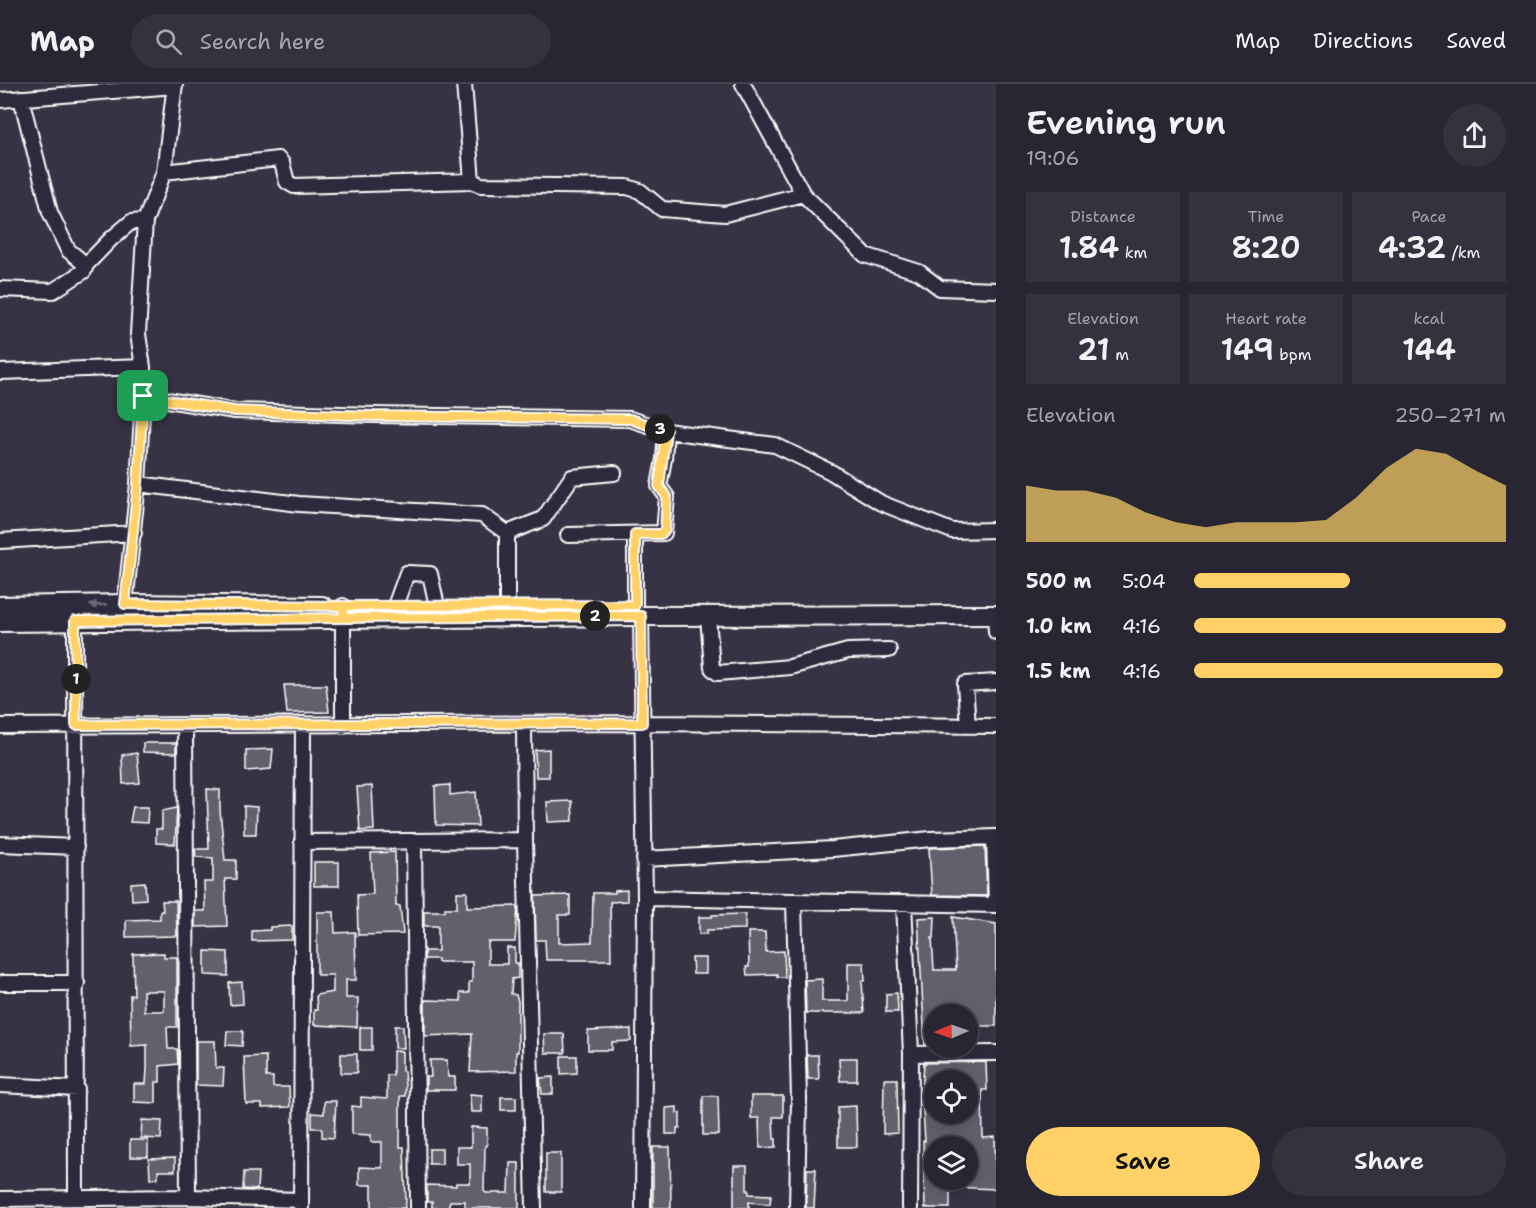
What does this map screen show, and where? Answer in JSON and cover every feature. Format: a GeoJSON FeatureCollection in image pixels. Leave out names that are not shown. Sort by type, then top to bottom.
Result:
{"type":"FeatureCollection","features":[{"type":"Feature","properties":{"kind":"main road"},"geometry":{"type":"LineString","coordinates":[[0,606],[125,604],[344,612],[395,606],[507,606],[996,617]]}},
{"type":"Feature","properties":{"kind":"main road"},"geometry":{"type":"LineString","coordinates":[[0,622],[344,612],[638,610],[708,616],[996,617]]}},
{"type":"Feature","properties":{"kind":"street"},"geometry":{"type":"LineString","coordinates":[[464,84],[472,181]]}},
{"type":"Feature","properties":{"kind":"street"},"geometry":{"type":"LineString","coordinates":[[742,84],[803,194],[865,255],[919,272],[940,288],[996,290]]}},
{"type":"Feature","properties":{"kind":"street"},"geometry":{"type":"LineString","coordinates":[[0,100],[175,85],[164,172],[145,220],[138,334],[143,367],[143,396],[134,533],[125,604]]}},
{"type":"Feature","properties":{"kind":"street"},"geometry":{"type":"LineString","coordinates":[[21,98],[50,212],[68,250],[86,265]]}},
{"type":"Feature","properties":{"kind":"street"},"geometry":{"type":"LineString","coordinates":[[164,172],[278,159],[282,163],[287,182],[294,186],[472,181],[481,185],[627,187],[640,191],[662,209],[724,214],[803,194]]}},
{"type":"Feature","properties":{"kind":"street"},"geometry":{"type":"LineString","coordinates":[[0,289],[52,291],[84,271],[86,265],[131,222],[145,220]]}},
{"type":"Feature","properties":{"kind":"street"},"geometry":{"type":"LineString","coordinates":[[0,372],[143,367]]}},
{"type":"Feature","properties":{"kind":"street"},"geometry":{"type":"LineString","coordinates":[[143,396],[235,411],[374,416],[630,419],[666,431],[775,445],[831,472],[881,503],[952,531],[996,531]]}},
{"type":"Feature","properties":{"kind":"street"},"geometry":{"type":"LineString","coordinates":[[568,535],[664,533],[667,497],[659,486],[666,431]]}},
{"type":"Feature","properties":{"kind":"street"},"geometry":{"type":"LineString","coordinates":[[507,533],[543,519],[572,477],[614,473]]}},
{"type":"Feature","properties":{"kind":"street"},"geometry":{"type":"LineString","coordinates":[[138,484],[298,504],[482,515],[507,533]]}},
{"type":"Feature","properties":{"kind":"street"},"geometry":{"type":"LineString","coordinates":[[0,541],[134,533]]}},
{"type":"Feature","properties":{"kind":"street"},"geometry":{"type":"LineString","coordinates":[[507,533],[507,606]]}},
{"type":"Feature","properties":{"kind":"street"},"geometry":{"type":"LineString","coordinates":[[635,534],[642,723],[645,898],[643,1208]]}},
{"type":"Feature","properties":{"kind":"street"},"geometry":{"type":"LineString","coordinates":[[395,606],[407,573],[430,574],[437,606]]}},
{"type":"Feature","properties":{"kind":"street"},"geometry":{"type":"LineString","coordinates":[[343,726],[344,612]]}},
{"type":"Feature","properties":{"kind":"street"},"geometry":{"type":"LineString","coordinates":[[708,616],[712,668],[718,673],[790,667],[848,651],[889,650]]}},
{"type":"Feature","properties":{"kind":"street"},"geometry":{"type":"LineString","coordinates":[[75,621],[76,1198]]}},
{"type":"Feature","properties":{"kind":"street"},"geometry":{"type":"LineString","coordinates":[[968,726],[965,684],[996,682]]}},
{"type":"Feature","properties":{"kind":"street"},"geometry":{"type":"LineString","coordinates":[[0,726],[642,723],[996,726]]}},
{"type":"Feature","properties":{"kind":"street"},"geometry":{"type":"LineString","coordinates":[[0,1199],[20,1204],[76,1198],[118,1203],[188,1197],[301,1204],[303,724]]}},
{"type":"Feature","properties":{"kind":"street"},"geometry":{"type":"LineString","coordinates":[[524,724],[534,1208]]}},
{"type":"Feature","properties":{"kind":"street"},"geometry":{"type":"LineString","coordinates":[[185,725],[188,1197]]}},
{"type":"Feature","properties":{"kind":"street"},"geometry":{"type":"LineString","coordinates":[[644,859],[832,849],[931,839],[995,837],[996,905],[645,898]]}},
{"type":"Feature","properties":{"kind":"street"},"geometry":{"type":"LineString","coordinates":[[302,842],[525,840]]}},
{"type":"Feature","properties":{"kind":"street"},"geometry":{"type":"LineString","coordinates":[[414,841],[418,1208]]}},
{"type":"Feature","properties":{"kind":"street"},"geometry":{"type":"LineString","coordinates":[[0,844],[76,847]]}},
{"type":"Feature","properties":{"kind":"street"},"geometry":{"type":"LineString","coordinates":[[794,901],[800,1099],[797,1208]]}},
{"type":"Feature","properties":{"kind":"street"},"geometry":{"type":"LineString","coordinates":[[904,903],[911,1054],[910,1208]]}},
{"type":"Feature","properties":{"kind":"street"},"geometry":{"type":"LineString","coordinates":[[2,983],[77,983]]}},
{"type":"Feature","properties":{"kind":"street"},"geometry":{"type":"LineString","coordinates":[[911,1054],[996,1053]]}},
{"type":"Feature","properties":{"kind":"street"},"geometry":{"type":"LineString","coordinates":[[0,1085],[77,1089]]}},
{"type":"Feature","properties":{"kind":"building"},"geometry":{"type":"Polygon","coordinates":[[[284,685],[326,685],[329,712],[287,713],[284,685]]]}},
{"type":"Feature","properties":{"kind":"building"},"geometry":{"type":"Polygon","coordinates":[[[143,743],[176,743],[176,753],[143,752],[143,743]]]}},
{"type":"Feature","properties":{"kind":"building"},"geometry":{"type":"Polygon","coordinates":[[[273,749],[271,769],[246,771],[246,750],[273,749]]]}},
{"type":"Feature","properties":{"kind":"building"},"geometry":{"type":"Polygon","coordinates":[[[549,749],[549,777],[536,777],[535,750],[549,749]]]}},
{"type":"Feature","properties":{"kind":"building"},"geometry":{"type":"Polygon","coordinates":[[[137,753],[140,783],[123,784],[122,755],[137,753]]]}},
{"type":"Feature","properties":{"kind":"building"},"geometry":{"type":"Polygon","coordinates":[[[450,785],[450,795],[476,792],[478,826],[436,825],[435,786],[450,785]]]}},
{"type":"Feature","properties":{"kind":"building"},"geometry":{"type":"Polygon","coordinates":[[[372,786],[374,830],[360,831],[357,787],[372,786]]]}},
{"type":"Feature","properties":{"kind":"building"},"geometry":{"type":"Polygon","coordinates":[[[207,789],[220,790],[225,860],[236,860],[236,879],[225,879],[227,926],[195,927],[195,911],[205,911],[204,882],[213,882],[213,858],[196,857],[195,849],[209,849],[207,789]]]}},
{"type":"Feature","properties":{"kind":"building"},"geometry":{"type":"Polygon","coordinates":[[[572,801],[573,821],[548,822],[547,802],[572,801]]]}},
{"type":"Feature","properties":{"kind":"building"},"geometry":{"type":"Polygon","coordinates":[[[244,806],[257,807],[256,834],[244,834],[244,806]]]}},
{"type":"Feature","properties":{"kind":"building"},"geometry":{"type":"Polygon","coordinates":[[[133,807],[148,807],[147,823],[130,822],[133,807]]]}},
{"type":"Feature","properties":{"kind":"building"},"geometry":{"type":"Polygon","coordinates":[[[177,808],[175,844],[156,843],[156,829],[162,829],[162,811],[177,808]]]}},
{"type":"Feature","properties":{"kind":"building"},"geometry":{"type":"Polygon","coordinates":[[[985,846],[987,896],[932,895],[929,848],[985,846]]]}},
{"type":"Feature","properties":{"kind":"building"},"geometry":{"type":"Polygon","coordinates":[[[395,852],[396,906],[400,906],[403,934],[358,935],[357,895],[373,894],[371,853],[395,852]]]}},
{"type":"Feature","properties":{"kind":"building"},"geometry":{"type":"Polygon","coordinates":[[[314,862],[339,862],[339,886],[314,886],[314,862]]]}},
{"type":"Feature","properties":{"kind":"building"},"geometry":{"type":"Polygon","coordinates":[[[145,882],[146,899],[132,900],[131,883],[145,882]]]}},
{"type":"Feature","properties":{"kind":"building"},"geometry":{"type":"Polygon","coordinates":[[[627,890],[627,901],[610,902],[611,960],[546,960],[545,940],[536,940],[535,896],[570,895],[570,915],[559,915],[559,943],[592,942],[593,893],[615,893],[615,891],[627,890]]]}},
{"type":"Feature","properties":{"kind":"building"},"geometry":{"type":"Polygon","coordinates":[[[457,892],[467,892],[467,907],[518,906],[515,942],[488,942],[488,964],[507,964],[507,948],[515,948],[518,978],[512,979],[511,994],[516,995],[518,1001],[516,1071],[470,1072],[472,1034],[425,1036],[425,1000],[461,1001],[460,993],[469,993],[469,982],[472,982],[472,962],[438,962],[438,959],[424,959],[424,951],[438,951],[438,926],[424,926],[424,911],[445,911],[445,908],[457,908],[457,892]]]}},
{"type":"Feature","properties":{"kind":"building"},"geometry":{"type":"Polygon","coordinates":[[[162,901],[176,901],[177,936],[126,937],[126,920],[160,919],[160,911],[163,911],[162,901]]]}},
{"type":"Feature","properties":{"kind":"building"},"geometry":{"type":"Polygon","coordinates":[[[317,912],[334,912],[335,933],[355,932],[356,980],[346,980],[346,998],[358,998],[357,1027],[314,1025],[314,1010],[317,1010],[316,995],[333,992],[333,975],[317,975],[317,912]]]}},
{"type":"Feature","properties":{"kind":"building"},"geometry":{"type":"Polygon","coordinates":[[[745,914],[745,929],[707,930],[707,934],[699,934],[699,917],[745,914]]]}},
{"type":"Feature","properties":{"kind":"building"},"geometry":{"type":"Polygon","coordinates":[[[935,917],[934,938],[932,938],[934,970],[956,970],[953,917],[996,924],[996,1026],[978,1026],[978,1004],[924,1004],[924,1027],[918,918],[935,917]]]}},
{"type":"Feature","properties":{"kind":"building"},"geometry":{"type":"Polygon","coordinates":[[[292,926],[292,940],[252,941],[252,931],[292,926]]]}},
{"type":"Feature","properties":{"kind":"building"},"geometry":{"type":"Polygon","coordinates":[[[748,932],[765,932],[766,952],[784,951],[785,977],[777,977],[777,974],[747,975],[746,967],[749,967],[748,932]]]}},
{"type":"Feature","properties":{"kind":"building"},"geometry":{"type":"Polygon","coordinates":[[[205,951],[228,952],[228,976],[205,975],[205,951]]]}},
{"type":"Feature","properties":{"kind":"building"},"geometry":{"type":"Polygon","coordinates":[[[164,953],[164,957],[177,957],[177,1027],[167,1027],[168,1049],[177,1049],[178,1064],[160,1066],[160,1082],[156,1082],[156,1103],[134,1102],[134,1084],[146,1084],[147,1045],[131,1046],[130,995],[134,995],[133,954],[164,953]],[[143,991],[144,1011],[164,1011],[164,991],[143,991]]]}},
{"type":"Feature","properties":{"kind":"building"},"geometry":{"type":"Polygon","coordinates":[[[692,958],[706,958],[706,974],[693,974],[692,958]]]}},
{"type":"Feature","properties":{"kind":"building"},"geometry":{"type":"Polygon","coordinates":[[[848,963],[864,963],[865,981],[862,981],[864,1013],[806,1013],[805,980],[822,979],[822,1001],[848,1001],[848,963]]]}},
{"type":"Feature","properties":{"kind":"building"},"geometry":{"type":"Polygon","coordinates":[[[242,982],[243,1004],[230,1005],[229,983],[242,982]]]}},
{"type":"Feature","properties":{"kind":"building"},"geometry":{"type":"Polygon","coordinates":[[[897,993],[898,1012],[886,1012],[886,994],[897,993]]]}},
{"type":"Feature","properties":{"kind":"building"},"geometry":{"type":"Polygon","coordinates":[[[395,1026],[403,1026],[404,1048],[395,1048],[395,1026]]]}},
{"type":"Feature","properties":{"kind":"building"},"geometry":{"type":"Polygon","coordinates":[[[360,1027],[372,1027],[372,1050],[360,1050],[360,1027]]]}},
{"type":"Feature","properties":{"kind":"building"},"geometry":{"type":"Polygon","coordinates":[[[631,1029],[631,1041],[612,1042],[612,1050],[588,1050],[588,1031],[631,1029]]]}},
{"type":"Feature","properties":{"kind":"building"},"geometry":{"type":"Polygon","coordinates":[[[227,1031],[243,1031],[242,1046],[226,1045],[227,1031]]]}},
{"type":"Feature","properties":{"kind":"building"},"geometry":{"type":"Polygon","coordinates":[[[544,1034],[564,1034],[565,1053],[545,1053],[544,1034]]]}},
{"type":"Feature","properties":{"kind":"building"},"geometry":{"type":"Polygon","coordinates":[[[196,1041],[215,1041],[216,1068],[224,1068],[223,1086],[196,1085],[196,1041]]]}},
{"type":"Feature","properties":{"kind":"building"},"geometry":{"type":"Polygon","coordinates":[[[393,1051],[402,1051],[402,1071],[404,1071],[405,1096],[400,1096],[400,1147],[404,1147],[406,1202],[405,1208],[372,1208],[372,1185],[359,1185],[359,1167],[382,1168],[382,1142],[371,1142],[371,1135],[352,1134],[352,1106],[361,1107],[361,1097],[387,1099],[387,1075],[393,1075],[393,1051]]]}},
{"type":"Feature","properties":{"kind":"building"},"geometry":{"type":"Polygon","coordinates":[[[341,1054],[357,1054],[357,1073],[341,1073],[341,1054]]]}},
{"type":"Feature","properties":{"kind":"building"},"geometry":{"type":"Polygon","coordinates":[[[807,1055],[818,1055],[819,1079],[808,1079],[807,1055]]]}},
{"type":"Feature","properties":{"kind":"building"},"geometry":{"type":"Polygon","coordinates":[[[266,1056],[266,1077],[273,1077],[273,1087],[289,1087],[290,1107],[262,1108],[262,1104],[246,1104],[244,1057],[266,1056]]]}},
{"type":"Feature","properties":{"kind":"building"},"geometry":{"type":"Polygon","coordinates":[[[561,1056],[577,1056],[577,1073],[561,1074],[561,1056]]]}},
{"type":"Feature","properties":{"kind":"building"},"geometry":{"type":"Polygon","coordinates":[[[839,1058],[857,1058],[857,1081],[840,1081],[839,1058]]]}},
{"type":"Feature","properties":{"kind":"building"},"geometry":{"type":"Polygon","coordinates":[[[430,1060],[447,1060],[448,1077],[455,1077],[455,1090],[426,1090],[426,1077],[431,1077],[430,1060]]]}},
{"type":"Feature","properties":{"kind":"building"},"geometry":{"type":"Polygon","coordinates":[[[986,1062],[987,1090],[982,1090],[983,1138],[995,1137],[996,1189],[978,1188],[978,1136],[925,1136],[922,1094],[924,1063],[986,1062]]]}},
{"type":"Feature","properties":{"kind":"building"},"geometry":{"type":"Polygon","coordinates":[[[553,1077],[553,1094],[542,1094],[540,1078],[553,1077]]]}},
{"type":"Feature","properties":{"kind":"building"},"geometry":{"type":"Polygon","coordinates":[[[884,1079],[897,1079],[898,1133],[883,1134],[884,1079]]]}},
{"type":"Feature","properties":{"kind":"building"},"geometry":{"type":"Polygon","coordinates":[[[470,1094],[482,1095],[482,1112],[471,1112],[470,1094]]]}},
{"type":"Feature","properties":{"kind":"building"},"geometry":{"type":"Polygon","coordinates":[[[703,1096],[718,1096],[719,1135],[703,1135],[703,1096]]]}},
{"type":"Feature","properties":{"kind":"building"},"geometry":{"type":"Polygon","coordinates":[[[751,1096],[783,1096],[783,1117],[773,1117],[776,1147],[760,1148],[759,1118],[751,1118],[751,1096]]]}},
{"type":"Feature","properties":{"kind":"building"},"geometry":{"type":"Polygon","coordinates":[[[501,1097],[516,1097],[516,1110],[501,1110],[501,1097]]]}},
{"type":"Feature","properties":{"kind":"building"},"geometry":{"type":"Polygon","coordinates":[[[324,1101],[336,1101],[334,1138],[322,1137],[322,1128],[312,1128],[312,1113],[324,1114],[324,1101]]]}},
{"type":"Feature","properties":{"kind":"building"},"geometry":{"type":"Polygon","coordinates":[[[856,1106],[857,1147],[838,1147],[838,1107],[856,1106]]]}},
{"type":"Feature","properties":{"kind":"building"},"geometry":{"type":"Polygon","coordinates":[[[677,1107],[677,1113],[680,1113],[680,1128],[677,1128],[677,1134],[666,1134],[666,1108],[677,1107]]]}},
{"type":"Feature","properties":{"kind":"building"},"geometry":{"type":"Polygon","coordinates":[[[142,1120],[162,1121],[161,1139],[141,1138],[142,1120]]]}},
{"type":"Feature","properties":{"kind":"building"},"geometry":{"type":"Polygon","coordinates":[[[471,1127],[487,1128],[484,1191],[486,1193],[509,1193],[510,1163],[519,1163],[519,1208],[465,1208],[465,1201],[450,1201],[448,1208],[432,1208],[432,1202],[427,1202],[427,1185],[456,1186],[456,1183],[470,1183],[470,1164],[457,1164],[457,1147],[471,1147],[471,1127]]]}},
{"type":"Feature","properties":{"kind":"building"},"geometry":{"type":"Polygon","coordinates":[[[130,1140],[148,1140],[148,1157],[130,1157],[130,1140]]]}},
{"type":"Feature","properties":{"kind":"building"},"geometry":{"type":"Polygon","coordinates":[[[653,1147],[670,1147],[671,1208],[653,1208],[653,1147]]]}},
{"type":"Feature","properties":{"kind":"building"},"geometry":{"type":"Polygon","coordinates":[[[429,1149],[442,1149],[442,1164],[429,1164],[429,1149]]]}},
{"type":"Feature","properties":{"kind":"building"},"geometry":{"type":"Polygon","coordinates":[[[546,1153],[561,1153],[561,1192],[546,1192],[546,1153]]]}},
{"type":"Feature","properties":{"kind":"building"},"geometry":{"type":"Polygon","coordinates":[[[175,1158],[175,1171],[158,1171],[158,1178],[150,1179],[149,1159],[175,1158]]]}},
{"type":"Feature","properties":{"kind":"building"},"geometry":{"type":"Polygon","coordinates":[[[734,1166],[747,1166],[749,1194],[771,1195],[770,1204],[749,1202],[749,1208],[734,1208],[734,1166]]]}},
{"type":"Feature","properties":{"kind":"building"},"geometry":{"type":"Polygon","coordinates":[[[807,1169],[816,1169],[814,1208],[806,1208],[807,1169]]]}},
{"type":"Feature","properties":{"kind":"building"},"geometry":{"type":"Polygon","coordinates":[[[244,1172],[258,1172],[257,1190],[243,1189],[244,1172]]]}},
{"type":"Feature","properties":{"kind":"building"},"geometry":{"type":"Polygon","coordinates":[[[924,1190],[950,1190],[950,1208],[925,1208],[924,1190]]]}},
{"type":"Feature","properties":{"kind":"route"},"geometry":{"type":"LineString","coordinates":[[143,396],[134,533],[125,604],[343,606],[344,618],[75,621],[76,725],[303,724],[343,726],[642,723],[641,616],[344,618],[343,606],[635,605],[635,534],[661,534],[665,530],[667,497],[659,486],[666,431],[630,419],[374,416],[235,411],[143,396]]}}]}
